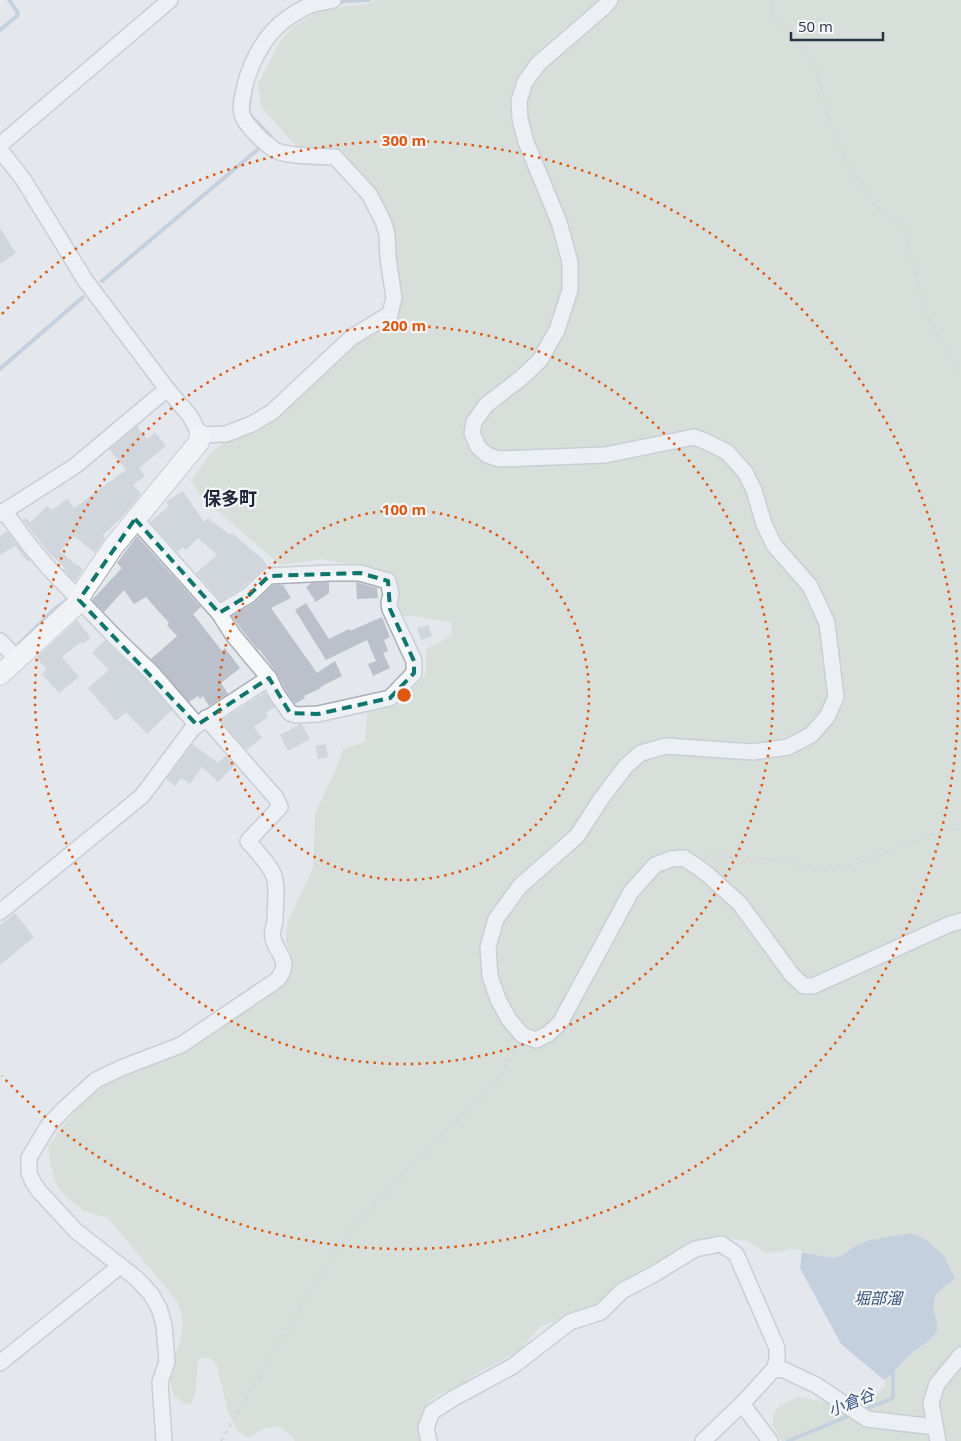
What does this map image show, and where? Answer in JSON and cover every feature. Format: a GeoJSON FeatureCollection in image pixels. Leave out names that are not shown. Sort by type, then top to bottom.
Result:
{"type":"FeatureCollection","features":[{"type":"Feature","properties":{"kind":"street"},"geometry":{"type":"LineString","coordinates":[[170,0],[2,144],[84,280],[204,435]]}},
{"type":"Feature","properties":{"kind":"street"},"geometry":{"type":"LineString","coordinates":[[204,435],[226,434],[252,424],[272,412],[352,337],[390,314],[394,298],[384,220],[369,194],[335,157],[288,154],[276,150],[265,142],[242,116],[241,108],[247,74],[265,40],[285,19],[311,5],[333,0]]}},
{"type":"Feature","properties":{"kind":"street"},"geometry":{"type":"LineString","coordinates":[[610,0],[538,64],[525,82],[519,100],[520,119],[526,142],[559,222],[570,262],[570,290],[557,330],[540,360],[520,379],[486,405],[474,422],[472,433],[478,447],[488,455],[499,459],[605,454],[694,437],[727,452],[745,472],[754,490],[764,524],[774,545],[810,586],[821,608],[827,623],[836,697],[827,717],[811,735],[788,747],[753,752],[666,746],[642,753],[626,766],[601,799],[577,836],[520,886],[496,919],[488,947],[490,976],[498,999],[504,1012],[522,1035],[536,1040],[548,1034],[560,1023],[631,892],[655,865],[671,859],[684,858],[706,873],[740,904],[792,975],[804,986],[813,986],[950,924],[961,921]]}},
{"type":"Feature","properties":{"kind":"street"},"geometry":{"type":"LineString","coordinates":[[164,1441],[160,1382],[167,1362],[164,1325],[159,1308],[151,1294],[136,1278],[76,1231],[33,1182],[29,1173],[29,1158],[48,1126],[96,1080],[180,1044],[278,980],[285,963],[272,936],[275,922],[276,886],[274,876],[265,861],[248,841],[280,807],[276,798],[80,600],[30,546],[2,512],[75,466],[167,389]]}},
{"type":"Feature","properties":{"kind":"street"},"geometry":{"type":"LineString","coordinates":[[0,675],[9,651],[76,605],[113,547],[139,524],[204,435]]}},
{"type":"Feature","properties":{"kind":"street"},"geometry":{"type":"LineString","coordinates":[[139,524],[219,613],[233,635],[269,678],[276,693],[290,713],[298,715],[318,714],[390,698],[414,673],[414,661],[390,609],[391,594],[388,581],[360,573],[269,576],[249,595],[219,613]]}},
{"type":"Feature","properties":{"kind":"street"},"geometry":{"type":"LineString","coordinates":[[0,912],[142,796],[192,729],[269,678]]}},
{"type":"Feature","properties":{"kind":"street"},"geometry":{"type":"LineString","coordinates":[[429,1441],[426,1428],[432,1412],[512,1366],[570,1322],[601,1312],[622,1291],[695,1249],[721,1244],[736,1254],[777,1348],[777,1361],[774,1369],[742,1404],[703,1441]]}},
{"type":"Feature","properties":{"kind":"street"},"geometry":{"type":"LineString","coordinates":[[0,1363],[120,1266]]}},
{"type":"Feature","properties":{"kind":"street"},"geometry":{"type":"LineString","coordinates":[[774,1369],[784,1370],[816,1385],[867,1420],[936,1434],[931,1403],[937,1384],[961,1355]]}},
{"type":"Feature","properties":{"kind":"street"},"geometry":{"type":"LineString","coordinates":[[742,1404],[770,1441]]}},
{"type":"Feature","properties":{"kind":"path"},"geometry":{"type":"LineString","coordinates":[[772,0],[772,18],[814,61],[834,138],[870,201],[903,224],[927,315],[961,374]]}},
{"type":"Feature","properties":{"kind":"path"},"geometry":{"type":"LineString","coordinates":[[684,858],[709,855],[752,857],[829,870],[851,866],[936,833],[961,828]]}},
{"type":"Feature","properties":{"kind":"path"},"geometry":{"type":"LineString","coordinates":[[221,1441],[332,1254],[359,1219],[498,1079],[522,1035]]}},
{"type":"Feature","properties":{"kind":"highlighted area"},"geometry":{"type":"Polygon","coordinates":[[[135,519],[219,613],[249,595],[269,576],[360,573],[388,581],[390,609],[414,661],[414,673],[390,698],[318,714],[290,713],[269,678],[197,725],[79,600],[135,519]]]}},
{"type":"Feature","properties":{"kind":"green space"},"geometry":{"type":"Polygon","coordinates":[[[375,0],[961,0],[961,1441],[782,1441],[773,1426],[773,1416],[779,1406],[799,1397],[853,1404],[866,1400],[886,1387],[884,1380],[894,1374],[911,1354],[933,1337],[938,1327],[933,1313],[933,1305],[938,1292],[911,1233],[870,1240],[855,1246],[843,1255],[833,1258],[793,1249],[771,1253],[764,1252],[747,1241],[716,1237],[684,1251],[614,1290],[593,1307],[541,1326],[519,1351],[474,1375],[455,1389],[439,1394],[431,1400],[422,1413],[421,1441],[295,1441],[293,1437],[277,1426],[265,1428],[247,1437],[238,1431],[228,1413],[217,1365],[210,1358],[200,1358],[195,1395],[191,1404],[186,1405],[174,1396],[170,1382],[166,1378],[183,1326],[183,1317],[177,1301],[108,1218],[84,1211],[66,1197],[56,1184],[48,1147],[71,1116],[89,1098],[109,1082],[169,1058],[188,1047],[281,986],[291,976],[293,963],[286,941],[287,923],[313,868],[315,814],[343,749],[365,742],[367,713],[398,705],[426,673],[426,649],[444,640],[452,633],[451,622],[415,616],[396,616],[394,578],[377,570],[323,559],[280,565],[218,511],[206,505],[191,481],[211,453],[223,443],[275,417],[397,305],[371,186],[337,150],[298,148],[261,107],[258,84],[280,41],[291,28],[319,10],[367,4],[375,0]]]}},
{"type":"Feature","properties":{"kind":"water","name":"堀部溜"},"geometry":{"type":"Polygon","coordinates":[[[911,1233],[925,1239],[944,1256],[955,1278],[936,1294],[934,1299],[937,1326],[935,1334],[884,1380],[841,1344],[800,1268],[802,1252],[833,1258],[843,1255],[855,1246],[870,1240],[911,1233]]]}},
{"type":"Feature","properties":{"kind":"building"},"geometry":{"type":"Polygon","coordinates":[[[0,228],[16,253],[0,264],[0,228]]]}},
{"type":"Feature","properties":{"kind":"building"},"geometry":{"type":"Polygon","coordinates":[[[137,426],[147,439],[155,432],[166,446],[139,468],[145,476],[133,485],[141,494],[123,516],[103,535],[105,538],[95,553],[74,536],[60,551],[83,570],[75,582],[23,520],[27,518],[30,523],[47,506],[52,510],[67,499],[74,508],[126,470],[109,449],[137,426]]]}},
{"type":"Feature","properties":{"kind":"building"},"geometry":{"type":"Polygon","coordinates":[[[183,491],[204,522],[208,518],[230,535],[232,533],[257,553],[269,567],[263,569],[243,587],[221,601],[196,573],[217,555],[198,538],[186,550],[183,547],[177,552],[150,522],[169,506],[166,502],[183,491]]]}},
{"type":"Feature","properties":{"kind":"building"},"geometry":{"type":"Polygon","coordinates":[[[7,531],[30,560],[28,562],[15,546],[0,555],[0,536],[7,531]]]}},
{"type":"Feature","properties":{"kind":"building"},"geometry":{"type":"Polygon","coordinates":[[[137,536],[201,607],[193,614],[222,651],[225,648],[240,668],[221,683],[228,694],[209,706],[203,696],[200,699],[198,696],[189,702],[151,659],[177,636],[167,625],[169,623],[146,597],[134,604],[124,590],[104,612],[92,600],[122,568],[117,563],[137,536]]]}},
{"type":"Feature","properties":{"kind":"building"},"geometry":{"type":"Polygon","coordinates":[[[329,582],[329,593],[316,602],[306,587],[311,583],[329,582]]]}},
{"type":"Feature","properties":{"kind":"building"},"geometry":{"type":"Polygon","coordinates":[[[356,582],[377,588],[378,598],[357,599],[356,582]]]}},
{"type":"Feature","properties":{"kind":"building"},"geometry":{"type":"Polygon","coordinates":[[[273,585],[283,585],[291,598],[271,608],[317,673],[335,661],[342,676],[304,696],[305,698],[295,704],[276,672],[232,616],[254,603],[273,585]]]}},
{"type":"Feature","properties":{"kind":"building"},"geometry":{"type":"Polygon","coordinates":[[[306,603],[329,639],[349,629],[350,631],[382,617],[390,637],[384,640],[388,651],[383,653],[390,668],[373,676],[368,664],[376,661],[367,640],[326,660],[295,610],[306,603]]]}},
{"type":"Feature","properties":{"kind":"building"},"geometry":{"type":"Polygon","coordinates":[[[77,620],[91,638],[82,644],[81,642],[62,657],[79,677],[59,693],[42,674],[47,669],[36,658],[77,620]]]}},
{"type":"Feature","properties":{"kind":"building"},"geometry":{"type":"Polygon","coordinates":[[[428,625],[432,636],[421,640],[417,628],[428,625]]]}},
{"type":"Feature","properties":{"kind":"building"},"geometry":{"type":"Polygon","coordinates":[[[105,640],[145,679],[172,710],[147,734],[126,712],[116,721],[88,688],[109,670],[92,653],[105,640]]]}},
{"type":"Feature","properties":{"kind":"building"},"geometry":{"type":"Polygon","coordinates":[[[265,692],[275,707],[266,713],[268,717],[254,727],[262,738],[246,750],[221,721],[265,692]]]}},
{"type":"Feature","properties":{"kind":"building"},"geometry":{"type":"Polygon","coordinates":[[[302,724],[310,739],[288,751],[280,735],[302,724]]]}},
{"type":"Feature","properties":{"kind":"building"},"geometry":{"type":"Polygon","coordinates":[[[192,744],[218,763],[226,755],[235,765],[218,782],[202,767],[190,784],[181,778],[175,786],[166,779],[192,744]]]}},
{"type":"Feature","properties":{"kind":"building"},"geometry":{"type":"Polygon","coordinates":[[[326,744],[328,757],[318,759],[315,746],[326,744]]]}},
{"type":"Feature","properties":{"kind":"building"},"geometry":{"type":"Polygon","coordinates":[[[15,913],[34,937],[0,965],[0,925],[15,913]]]}},
{"type":"Feature","properties":{"kind":"waterway"},"geometry":{"type":"LineString","coordinates":[[0,30],[18,13],[9,0]]}},
{"type":"Feature","properties":{"kind":"waterway"},"geometry":{"type":"LineString","coordinates":[[337,3],[369,0]]}},
{"type":"Feature","properties":{"kind":"waterway"},"geometry":{"type":"LineString","coordinates":[[251,89],[248,113],[271,137],[270,139]]}},
{"type":"Feature","properties":{"kind":"waterway"},"geometry":{"type":"LineString","coordinates":[[102,281],[263,145]]}},
{"type":"Feature","properties":{"kind":"waterway"},"geometry":{"type":"LineString","coordinates":[[0,369],[83,297]]}},
{"type":"Feature","properties":{"kind":"waterway"},"geometry":{"type":"LineString","coordinates":[[19,644],[67,600]]}},
{"type":"Feature","properties":{"kind":"waterway","name":"小倉谷"},"geometry":{"type":"LineString","coordinates":[[863,1410],[893,1398],[893,1370]]}},
{"type":"Feature","properties":{"kind":"waterway","name":"小倉谷"},"geometry":{"type":"LineString","coordinates":[[788,1441],[851,1415]]}},
{"type":"Feature","properties":{"kind":"district","name":"保多町"},"geometry":{"type":"Point","coordinates":[230,499]}}]}
